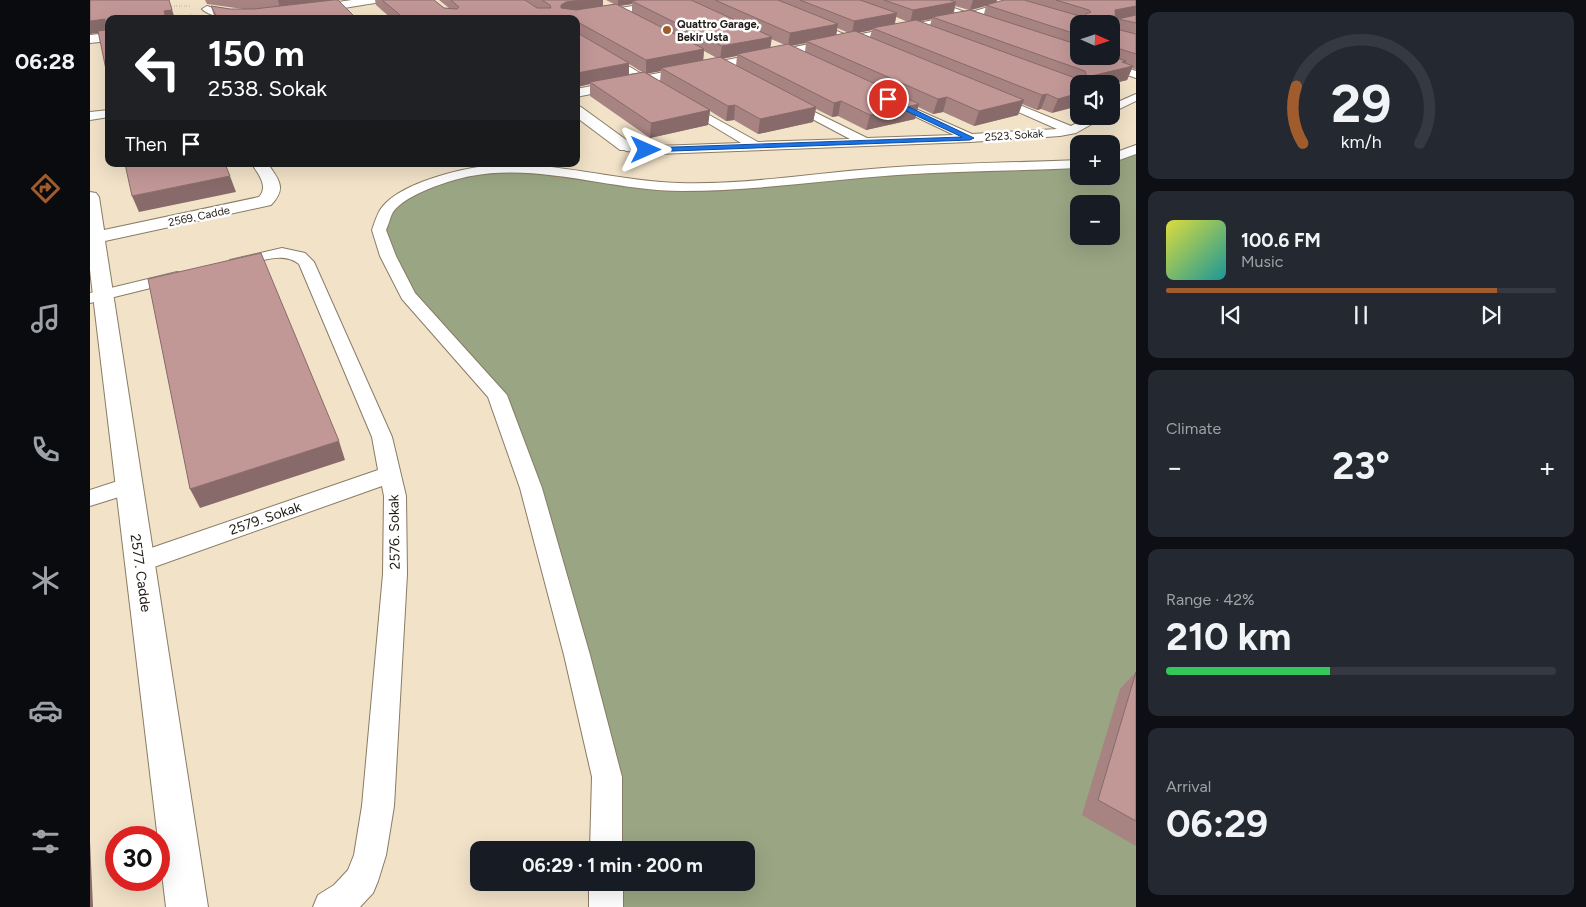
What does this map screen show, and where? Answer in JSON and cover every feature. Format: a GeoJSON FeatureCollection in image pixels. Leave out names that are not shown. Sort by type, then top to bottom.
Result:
{"type":"FeatureCollection","features":[{"type":"Feature","properties":{"kind":"street"},"geometry":{"type":"LineString","coordinates":[[288,15],[375,0]]}},
{"type":"Feature","properties":{"kind":"street"},"geometry":{"type":"LineString","coordinates":[[580,17],[681,0],[696,9]]}},
{"type":"Feature","properties":{"kind":"street"},"geometry":{"type":"LineString","coordinates":[[757,0],[880,51]]}},
{"type":"Feature","properties":{"kind":"street"},"geometry":{"type":"LineString","coordinates":[[923,0],[986,23]]}},
{"type":"Feature","properties":{"kind":"street"},"geometry":{"type":"LineString","coordinates":[[580,92],[970,16],[1014,3]]}},
{"type":"Feature","properties":{"kind":"street"},"geometry":{"type":"LineString","coordinates":[[350,4],[360,14]]}},
{"type":"Feature","properties":{"kind":"street"},"geometry":{"type":"LineString","coordinates":[[603,4],[634,20]]}},
{"type":"Feature","properties":{"kind":"street"},"geometry":{"type":"LineString","coordinates":[[197,13],[211,5],[228,14],[242,15]]}},
{"type":"Feature","properties":{"kind":"street"},"geometry":{"type":"LineString","coordinates":[[892,21],[930,35]]}},
{"type":"Feature","properties":{"kind":"street"},"geometry":{"type":"LineString","coordinates":[[90,39],[105,37]]}},
{"type":"Feature","properties":{"kind":"street"},"geometry":{"type":"LineString","coordinates":[[580,40],[755,146]]}},
{"type":"Feature","properties":{"kind":"street"},"geometry":{"type":"LineString","coordinates":[[771,45],[805,61]]}},
{"type":"Feature","properties":{"kind":"street"},"geometry":{"type":"LineString","coordinates":[[703,57],[737,75]]}},
{"type":"Feature","properties":{"kind":"street"},"geometry":{"type":"LineString","coordinates":[[1108,65],[1136,75]]}},
{"type":"Feature","properties":{"kind":"street"},"geometry":{"type":"LineString","coordinates":[[981,92],[1072,130]]}},
{"type":"Feature","properties":{"kind":"street"},"geometry":{"type":"LineString","coordinates":[[780,97],[865,142]]}},
{"type":"Feature","properties":{"kind":"street"},"geometry":{"type":"LineString","coordinates":[[1120,104],[1136,97]]}},
{"type":"Feature","properties":{"kind":"street"},"geometry":{"type":"LineString","coordinates":[[884,98],[970,138]]}},
{"type":"Feature","properties":{"kind":"street"},"geometry":{"type":"LineString","coordinates":[[580,113],[626,147]]}},
{"type":"Feature","properties":{"kind":"street"},"geometry":{"type":"LineString","coordinates":[[90,116],[105,114]]}},
{"type":"Feature","properties":{"kind":"street","name":"2523. Sokak"},"geometry":{"type":"LineString","coordinates":[[626,147],[657,150],[970,138],[1072,130],[1082,125]]}},
{"type":"Feature","properties":{"kind":"street"},"geometry":{"type":"LineString","coordinates":[[1120,156],[1136,149]]}},
{"type":"Feature","properties":{"kind":"street"},"geometry":{"type":"LineString","coordinates":[[606,841],[607,777],[577,655],[531,488],[497,395],[408,295],[388,256],[378,230],[388,208],[410,191],[473,172],[509,170],[549,172],[648,185],[722,187],[778,184],[898,171],[1070,164]]}},
{"type":"Feature","properties":{"kind":"street","name":"2569. Cadde"},"geometry":{"type":"LineString","coordinates":[[93,239],[265,201],[272,195],[273,189],[262,167]]}},
{"type":"Feature","properties":{"kind":"street","name":"2577. Cadde"},"geometry":{"type":"LineString","coordinates":[[90,197],[97,296],[130,485],[187,907]]}},
{"type":"Feature","properties":{"kind":"street","name":"2576. Sokak"},"geometry":{"type":"LineString","coordinates":[[97,296],[280,253],[290,252],[300,255],[306,262],[382,436],[395,496],[395,574],[378,806],[370,855],[361,881],[346,897],[330,907]]}},
{"type":"Feature","properties":{"kind":"street","name":"2579. Sokak"},"geometry":{"type":"LineString","coordinates":[[140,562],[391,474]]}},
{"type":"Feature","properties":{"kind":"street"},"geometry":{"type":"LineString","coordinates":[[90,498],[130,485]]}},
{"type":"Feature","properties":{"kind":"street"},"geometry":{"type":"LineString","coordinates":[[606,891],[606,907]]}},
{"type":"Feature","properties":{"kind":"path"},"geometry":{"type":"LineString","coordinates":[[165,9],[166,6],[197,13]]}},
{"type":"Feature","properties":{"kind":"green space"},"geometry":{"type":"Polygon","coordinates":[[[1136,149],[1136,907],[606,907],[606,891],[755,891],[755,841],[606,841],[607,777],[497,395],[408,295],[379,230],[388,208],[410,191],[473,172],[509,170],[676,187],[897,171],[1070,164],[1070,185],[1120,185],[1120,155],[1136,149]]]}},
{"type":"Feature","properties":{"kind":"building"},"geometry":{"type":"Polygon","coordinates":[[[90,0],[169,0],[172,10],[164,11],[165,15],[105,15],[105,19],[90,21],[90,0]]]}},
{"type":"Feature","properties":{"kind":"building"},"geometry":{"type":"Polygon","coordinates":[[[338,0],[353,15],[216,15],[211,6],[230,9],[254,9],[338,0]]]}},
{"type":"Feature","properties":{"kind":"building"},"geometry":{"type":"Polygon","coordinates":[[[382,0],[434,0],[444,8],[457,9],[459,7],[451,0],[525,0],[537,8],[551,8],[550,5],[542,0],[581,0],[566,2],[561,5],[561,8],[576,10],[616,4],[704,49],[646,60],[580,23],[580,15],[400,15],[382,0]]]}},
{"type":"Feature","properties":{"kind":"building"},"geometry":{"type":"Polygon","coordinates":[[[691,0],[772,37],[722,46],[632,1],[691,0]]]}},
{"type":"Feature","properties":{"kind":"building"},"geometry":{"type":"Polygon","coordinates":[[[715,0],[778,0],[838,24],[790,33],[715,0]]]}},
{"type":"Feature","properties":{"kind":"building"},"geometry":{"type":"Polygon","coordinates":[[[800,0],[860,0],[897,13],[854,21],[800,0]]]}},
{"type":"Feature","properties":{"kind":"building"},"geometry":{"type":"Polygon","coordinates":[[[884,0],[950,0],[956,2],[913,10],[884,0]]]}},
{"type":"Feature","properties":{"kind":"building"},"geometry":{"type":"Polygon","coordinates":[[[1004,0],[1024,0],[1076,15],[1070,15],[1070,32],[986,5],[1004,0]]]}},
{"type":"Feature","properties":{"kind":"building"},"geometry":{"type":"Polygon","coordinates":[[[1056,0],[1136,0],[1136,6],[1115,10],[1115,15],[1085,15],[1091,12],[1056,0]]]}},
{"type":"Feature","properties":{"kind":"building"},"geometry":{"type":"Polygon","coordinates":[[[970,10],[1070,42],[1070,65],[1120,65],[1120,59],[1126,61],[1122,62],[1133,66],[1095,75],[1086,75],[1085,71],[932,17],[970,10]]]}},
{"type":"Feature","properties":{"kind":"building"},"geometry":{"type":"Polygon","coordinates":[[[1136,15],[1136,23],[1120,19],[1136,15]]]}},
{"type":"Feature","properties":{"kind":"building"},"geometry":{"type":"Polygon","coordinates":[[[916,20],[1070,76],[1070,96],[1058,99],[1047,94],[1042,95],[872,28],[916,20]]]}},
{"type":"Feature","properties":{"kind":"building"},"geometry":{"type":"Polygon","coordinates":[[[105,30],[105,65],[98,31],[105,30]]]}},
{"type":"Feature","properties":{"kind":"building"},"geometry":{"type":"Polygon","coordinates":[[[1120,30],[1136,34],[1136,54],[1120,49],[1120,30]]]}},
{"type":"Feature","properties":{"kind":"building"},"geometry":{"type":"Polygon","coordinates":[[[855,31],[1024,100],[979,111],[947,97],[938,99],[806,41],[855,31]]]}},
{"type":"Feature","properties":{"kind":"building"},"geometry":{"type":"Polygon","coordinates":[[[580,34],[629,63],[580,72],[580,34]]]}},
{"type":"Feature","properties":{"kind":"building"},"geometry":{"type":"Polygon","coordinates":[[[788,44],[919,104],[870,115],[841,101],[834,103],[737,54],[788,44]]]}},
{"type":"Feature","properties":{"kind":"building"},"geometry":{"type":"Polygon","coordinates":[[[720,57],[816,107],[760,119],[735,105],[728,106],[661,68],[720,57]]]}},
{"type":"Feature","properties":{"kind":"building"},"geometry":{"type":"Polygon","coordinates":[[[644,72],[710,110],[651,123],[590,82],[644,72]]]}},
{"type":"Feature","properties":{"kind":"building"},"geometry":{"type":"Polygon","coordinates":[[[126,167],[226,167],[230,176],[132,196],[126,167]]]}},
{"type":"Feature","properties":{"kind":"building"},"geometry":{"type":"Polygon","coordinates":[[[261,253],[339,441],[190,489],[148,279],[261,253]]]}},
{"type":"Feature","properties":{"kind":"building"},"geometry":{"type":"Polygon","coordinates":[[[1136,672],[1136,821],[1098,800],[1136,672]]]}},
{"type":"Feature","properties":{"kind":"place","name":"Quattro Garage, Bekir Usta"},"geometry":{"type":"Point","coordinates":[667,30]}},
{"type":"Feature","properties":{"kind":"route"},"geometry":{"type":"LineString","coordinates":[[646,150],[970,138],[888,99]]}}]}
